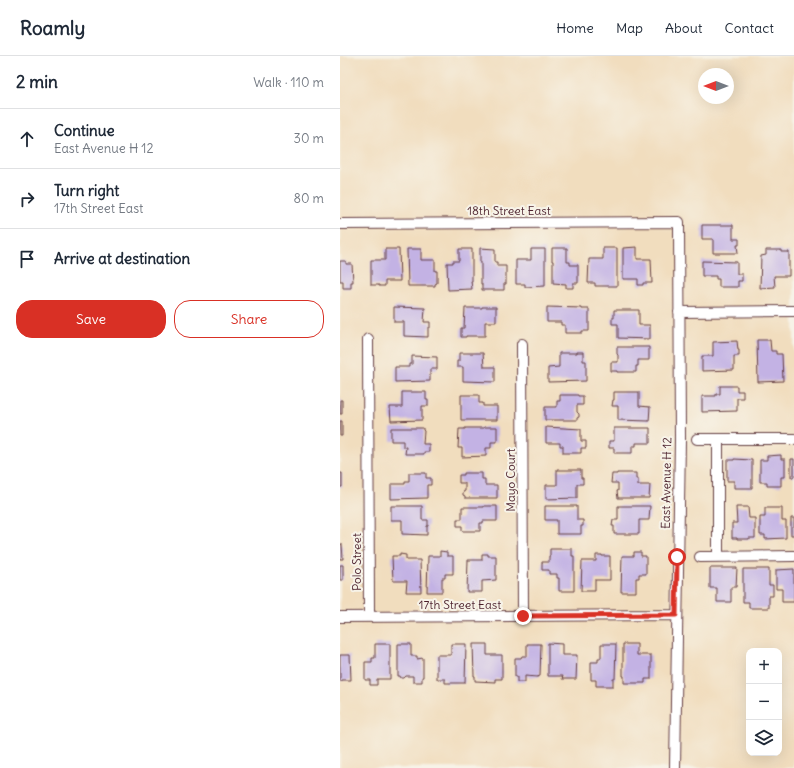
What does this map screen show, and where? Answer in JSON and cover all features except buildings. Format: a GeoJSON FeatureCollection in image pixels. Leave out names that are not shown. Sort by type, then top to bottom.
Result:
{"type":"FeatureCollection","features":[{"type":"Feature","properties":{"kind":"street","name":"18th Street East"},"geometry":{"type":"LineString","coordinates":[[340,224],[679,222]]}},
{"type":"Feature","properties":{"kind":"street","name":"East Avenue H 12"},"geometry":{"type":"LineString","coordinates":[[675,768],[676,615],[680,440],[679,222]]}},
{"type":"Feature","properties":{"kind":"street"},"geometry":{"type":"LineString","coordinates":[[679,312],[794,311]]}},
{"type":"Feature","properties":{"kind":"street","name":"Polo Street"},"geometry":{"type":"LineString","coordinates":[[368,339],[369,617]]}},
{"type":"Feature","properties":{"kind":"street","name":"Mayo Court"},"geometry":{"type":"LineString","coordinates":[[522,344],[523,616]]}},
{"type":"Feature","properties":{"kind":"street"},"geometry":{"type":"LineString","coordinates":[[697,439],[794,439]]}},
{"type":"Feature","properties":{"kind":"street"},"geometry":{"type":"LineString","coordinates":[[718,439],[718,556]]}},
{"type":"Feature","properties":{"kind":"street"},"geometry":{"type":"LineString","coordinates":[[700,557],[794,556]]}},
{"type":"Feature","properties":{"kind":"street","name":"17th Street East"},"geometry":{"type":"LineString","coordinates":[[340,617],[676,615]]}},
{"type":"Feature","properties":{"kind":"route"},"geometry":{"type":"LineString","coordinates":[[523,616],[676,615],[677,557]]}}]}
